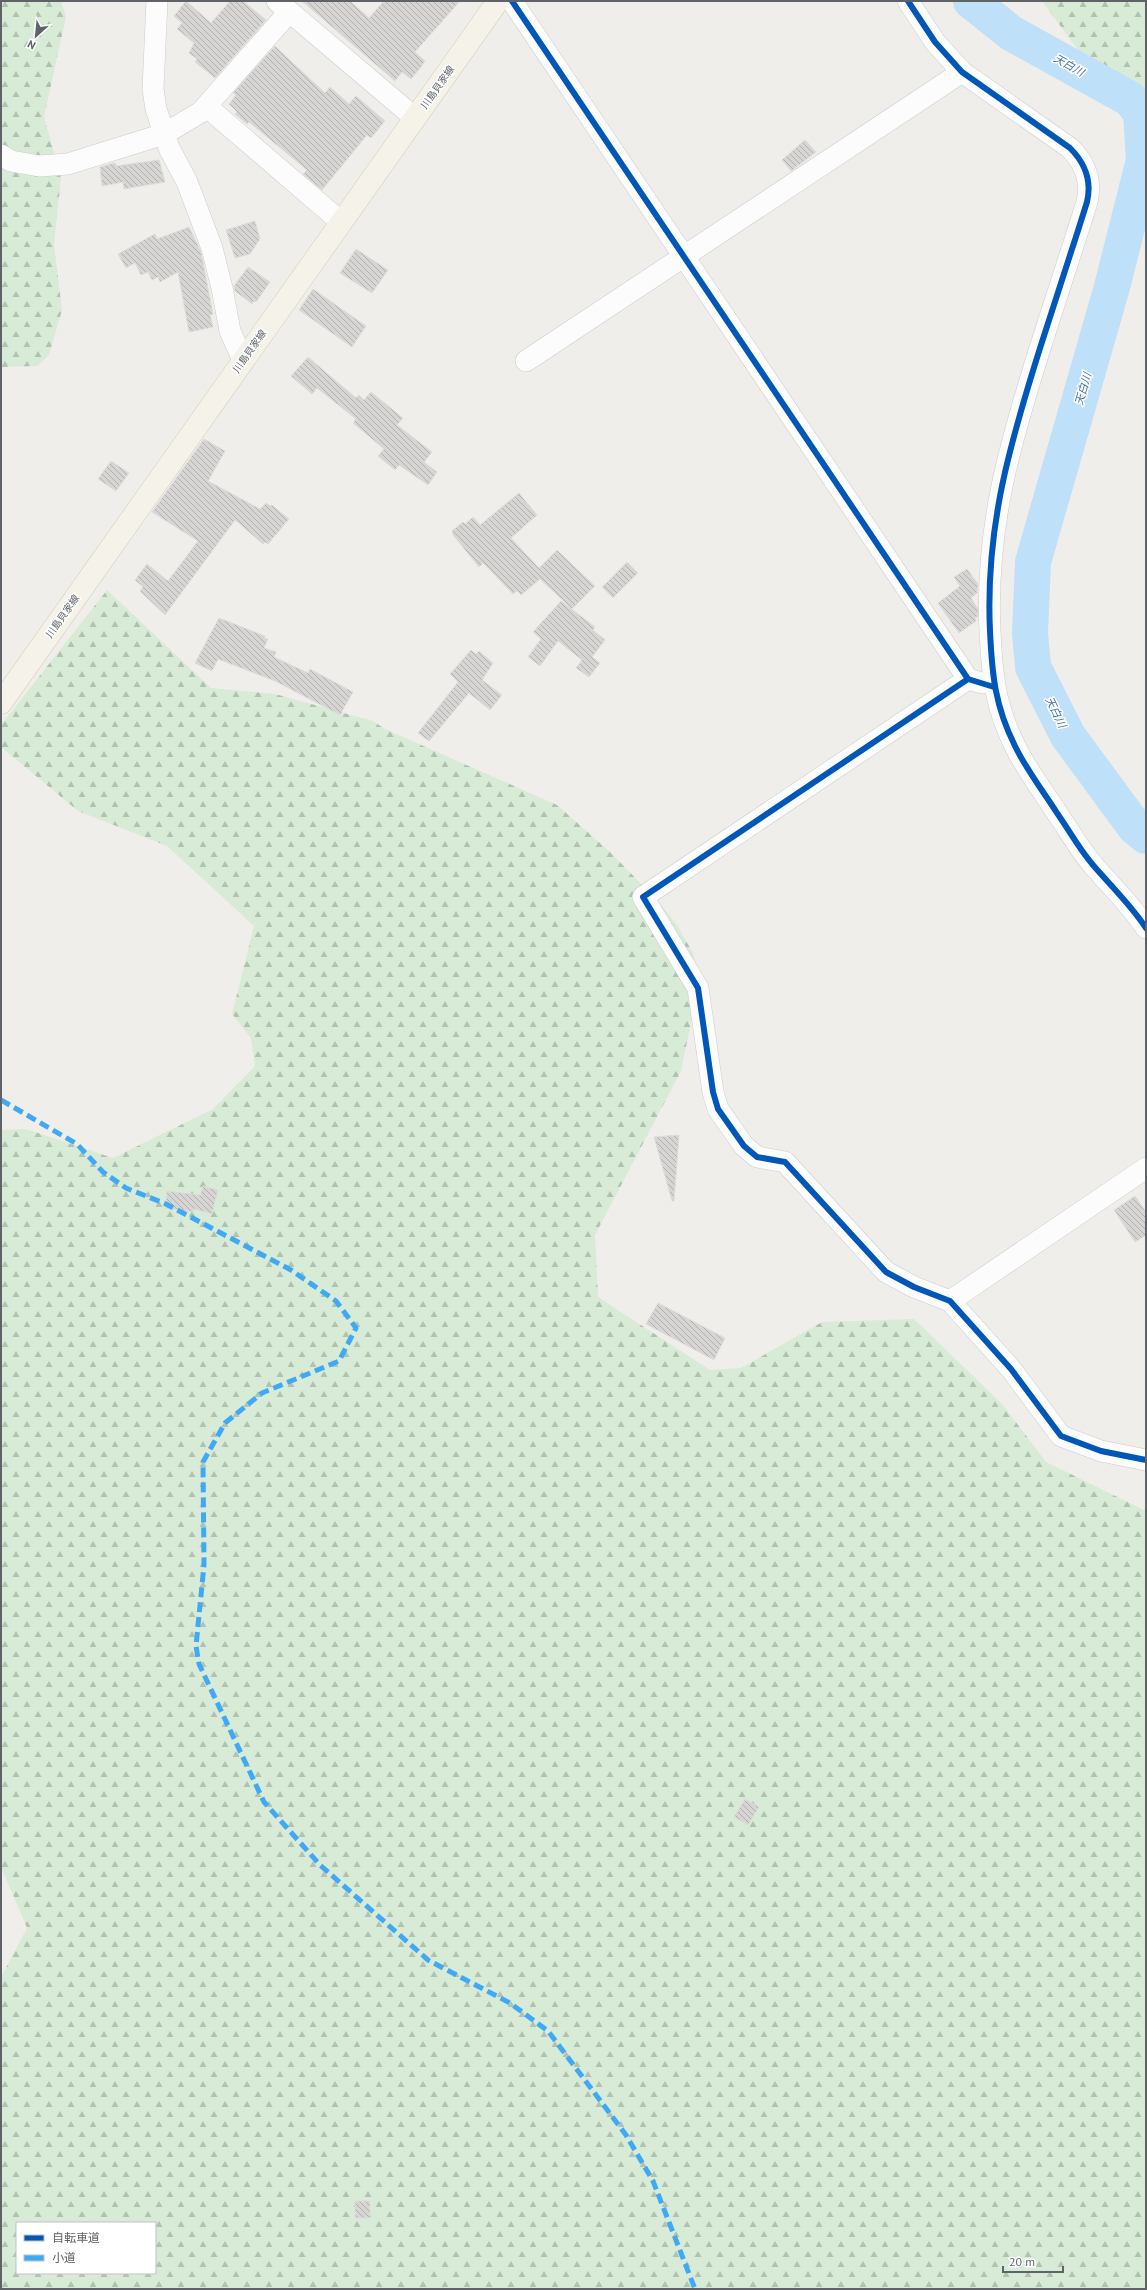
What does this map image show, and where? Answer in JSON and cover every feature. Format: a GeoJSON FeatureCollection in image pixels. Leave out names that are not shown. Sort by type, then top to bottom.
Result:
{"type":"FeatureCollection","features":[{"type":"Feature","properties":{"kind":"main road","name":"川島貝家線"},"geometry":{"type":"LineString","coordinates":[[1,703],[498,1]]}},
{"type":"Feature","properties":{"kind":"street"},"geometry":{"type":"LineString","coordinates":[[157,1],[153,88],[156,109],[169,148],[187,182],[212,248],[222,288],[230,331],[243,360]]}},
{"type":"Feature","properties":{"kind":"street"},"geometry":{"type":"LineString","coordinates":[[512,1],[968,679],[994,687]]}},
{"type":"Feature","properties":{"kind":"street"},"geometry":{"type":"LineString","coordinates":[[908,1],[935,42],[962,72],[1070,148],[1083,165],[1089,190],[1087,202],[1015,426],[993,532],[990,567],[989,610],[994,687],[1002,718],[1016,748],[1038,784],[1085,854],[1135,912],[1146,928]]}},
{"type":"Feature","properties":{"kind":"street"},"geometry":{"type":"LineString","coordinates":[[1,155],[11,161],[39,166],[68,164],[164,134],[201,112],[283,6],[415,118]]}},
{"type":"Feature","properties":{"kind":"street"},"geometry":{"type":"LineString","coordinates":[[526,361],[962,72]]}},
{"type":"Feature","properties":{"kind":"street"},"geometry":{"type":"LineString","coordinates":[[206,106],[341,222]]}},
{"type":"Feature","properties":{"kind":"street"},"geometry":{"type":"LineString","coordinates":[[968,679],[643,897],[698,988],[713,1092],[718,1109],[740,1141],[758,1157],[785,1162],[886,1272],[914,1287],[950,1301],[1011,1369],[1061,1436],[1101,1451],[1146,1460]]}},
{"type":"Feature","properties":{"kind":"street"},"geometry":{"type":"LineString","coordinates":[[950,1301],[1146,1168]]}},
{"type":"Feature","properties":{"kind":"green space"},"geometry":{"type":"Polygon","coordinates":[[[1,1],[61,1],[66,17],[44,117],[61,178],[54,244],[62,310],[49,355],[37,366],[1,367],[1,1]]]}},
{"type":"Feature","properties":{"kind":"green space"},"geometry":{"type":"Polygon","coordinates":[[[1042,1],[1146,1],[1146,116],[1075,46],[1042,1]]]}},
{"type":"Feature","properties":{"kind":"green space"},"geometry":{"type":"Polygon","coordinates":[[[107,590],[211,688],[275,694],[373,721],[385,729],[557,805],[609,851],[657,900],[677,925],[693,953],[699,984],[681,1071],[595,1235],[598,1297],[710,1370],[741,1368],[822,1322],[914,1319],[1003,1405],[1046,1462],[1146,1511],[1146,2289],[1,2289],[1,1977],[27,1928],[1,1867],[1,1130],[26,1129],[113,1158],[213,1109],[255,1066],[251,1038],[232,1014],[254,926],[167,846],[78,811],[1,747],[1,725],[107,590]]]}},
{"type":"Feature","properties":{"kind":"building"},"geometry":{"type":"Polygon","coordinates":[[[186,1],[211,23],[230,1],[243,1],[266,20],[215,78],[195,62],[197,59],[189,53],[194,43],[177,29],[182,23],[174,16],[186,1]]]}},
{"type":"Feature","properties":{"kind":"building"},"geometry":{"type":"Polygon","coordinates":[[[302,1],[350,1],[369,18],[384,1],[460,1],[415,52],[425,61],[421,67],[411,79],[402,72],[395,81],[302,1]]]}},
{"type":"Feature","properties":{"kind":"building"},"geometry":{"type":"Polygon","coordinates":[[[275,46],[325,93],[330,87],[349,104],[356,96],[385,121],[371,138],[367,135],[322,190],[303,174],[307,170],[249,122],[247,124],[235,114],[237,112],[229,104],[236,95],[233,93],[275,46]]]}},
{"type":"Feature","properties":{"kind":"building"},"geometry":{"type":"Polygon","coordinates":[[[805,140],[816,152],[791,171],[782,160],[805,140]]]}},
{"type":"Feature","properties":{"kind":"building"},"geometry":{"type":"Polygon","coordinates":[[[159,160],[165,182],[124,189],[123,182],[102,186],[100,167],[115,163],[116,166],[159,160]]]}},
{"type":"Feature","properties":{"kind":"building"},"geometry":{"type":"Polygon","coordinates":[[[255,221],[260,239],[250,254],[235,258],[226,230],[255,221]]]}},
{"type":"Feature","properties":{"kind":"building"},"geometry":{"type":"Polygon","coordinates":[[[189,227],[201,252],[213,314],[210,315],[213,327],[189,332],[178,272],[160,282],[158,277],[152,280],[148,272],[141,275],[135,263],[126,268],[118,254],[155,234],[157,239],[189,227]]]}},
{"type":"Feature","properties":{"kind":"building"},"geometry":{"type":"Polygon","coordinates":[[[356,249],[388,270],[372,293],[340,273],[356,249]]]}},
{"type":"Feature","properties":{"kind":"building"},"geometry":{"type":"Polygon","coordinates":[[[248,267],[270,282],[256,302],[254,301],[252,304],[235,291],[234,286],[248,267]]]}},
{"type":"Feature","properties":{"kind":"building"},"geometry":{"type":"Polygon","coordinates":[[[313,289],[366,326],[352,347],[299,310],[313,289]]]}},
{"type":"Feature","properties":{"kind":"building"},"geometry":{"type":"Polygon","coordinates":[[[308,357],[356,398],[359,395],[364,400],[371,392],[403,418],[397,425],[432,452],[424,462],[437,472],[428,485],[399,465],[395,470],[378,456],[384,449],[353,423],[356,419],[317,388],[312,394],[291,376],[308,357]]]}},
{"type":"Feature","properties":{"kind":"building"},"geometry":{"type":"Polygon","coordinates":[[[204,439],[225,451],[208,481],[260,509],[266,503],[270,506],[272,505],[289,519],[268,544],[265,542],[263,544],[235,520],[165,615],[140,591],[143,587],[135,580],[147,564],[168,581],[198,541],[152,512],[204,439]]]}},
{"type":"Feature","properties":{"kind":"building"},"geometry":{"type":"Polygon","coordinates":[[[111,461],[129,473],[116,491],[98,479],[111,461]]]}},
{"type":"Feature","properties":{"kind":"building"},"geometry":{"type":"Polygon","coordinates":[[[519,493],[537,515],[511,538],[539,568],[557,550],[595,586],[572,609],[540,579],[521,595],[517,591],[513,594],[483,563],[479,567],[453,535],[452,531],[463,522],[465,524],[473,517],[480,525],[519,493]]]}},
{"type":"Feature","properties":{"kind":"building"},"geometry":{"type":"Polygon","coordinates":[[[627,562],[638,573],[613,598],[602,587],[627,562]]]}},
{"type":"Feature","properties":{"kind":"building"},"geometry":{"type":"Polygon","coordinates":[[[967,569],[978,584],[977,593],[971,598],[978,609],[978,616],[975,618],[976,621],[959,633],[938,603],[960,586],[954,577],[967,569]]]}},
{"type":"Feature","properties":{"kind":"building"},"geometry":{"type":"Polygon","coordinates":[[[561,601],[595,627],[593,630],[605,640],[592,657],[600,663],[589,677],[576,668],[582,660],[558,641],[540,666],[528,657],[541,639],[533,632],[561,601]]]}},
{"type":"Feature","properties":{"kind":"building"},"geometry":{"type":"Polygon","coordinates":[[[219,618],[265,636],[264,638],[268,639],[264,648],[276,652],[274,657],[308,673],[310,669],[353,692],[340,715],[275,681],[218,659],[212,671],[195,663],[219,618]]]}},
{"type":"Feature","properties":{"kind":"building"},"geometry":{"type":"Polygon","coordinates":[[[471,650],[476,654],[479,651],[493,663],[482,680],[502,695],[490,710],[469,693],[429,741],[418,733],[458,682],[450,674],[471,650]]]}},
{"type":"Feature","properties":{"kind":"building"},"geometry":{"type":"Polygon","coordinates":[[[679,1135],[674,1201],[672,1201],[654,1137],[679,1135]]]}},
{"type":"Feature","properties":{"kind":"building"},"geometry":{"type":"Polygon","coordinates":[[[203,1186],[218,1190],[212,1214],[194,1209],[193,1212],[165,1208],[167,1191],[200,1195],[203,1186]]]}},
{"type":"Feature","properties":{"kind":"building"},"geometry":{"type":"Polygon","coordinates":[[[1135,1196],[1146,1212],[1146,1235],[1135,1242],[1114,1210],[1135,1196]]]}},
{"type":"Feature","properties":{"kind":"building"},"geometry":{"type":"Polygon","coordinates":[[[658,1303],[725,1338],[714,1360],[646,1324],[658,1303]]]}},
{"type":"Feature","properties":{"kind":"building"},"geometry":{"type":"Polygon","coordinates":[[[745,1799],[759,1807],[748,1825],[734,1817],[745,1799]]]}},
{"type":"Feature","properties":{"kind":"building"},"geometry":{"type":"Polygon","coordinates":[[[355,2201],[370,2201],[370,2218],[355,2218],[355,2201]]]}},
{"type":"Feature","properties":{"kind":"waterway","name":"天白川"},"geometry":{"type":"LineString","coordinates":[[971,1],[1011,33],[1130,99],[1141,113],[1144,160],[1112,287],[1033,562],[1030,633],[1033,667],[1068,736],[1135,827],[1146,836]]}},
{"type":"Feature","properties":{"kind":"marked path"},"geometry":{"type":"LineString","coordinates":[[1,1100],[77,1144],[103,1172],[126,1188],[166,1204],[291,1270],[336,1301],[356,1328],[339,1361],[262,1393],[225,1423],[203,1462],[204,1565],[196,1646],[199,1664],[264,1802],[320,1865],[428,1960],[510,2003],[548,2031],[626,2135],[653,2181],[695,2289]]}},
{"type":"Feature","properties":{"kind":"cycle path"},"geometry":{"type":"LineString","coordinates":[[512,1],[968,679],[994,687]]}},
{"type":"Feature","properties":{"kind":"cycle path"},"geometry":{"type":"LineString","coordinates":[[908,1],[935,42],[962,72],[1070,148],[1080,160],[1088,180],[1089,187],[1087,202],[1019,417],[1002,486],[996,521],[989,593],[992,662],[996,690],[1003,717],[1008,731],[1024,763],[1083,853],[1127,903],[1146,928]]}},
{"type":"Feature","properties":{"kind":"cycle path"},"geometry":{"type":"LineString","coordinates":[[968,679],[643,897],[698,988],[713,1092],[718,1109],[744,1146],[757,1157],[785,1162],[886,1272],[914,1287],[950,1301],[1011,1369],[1061,1436],[1101,1451],[1146,1460]]}}]}
